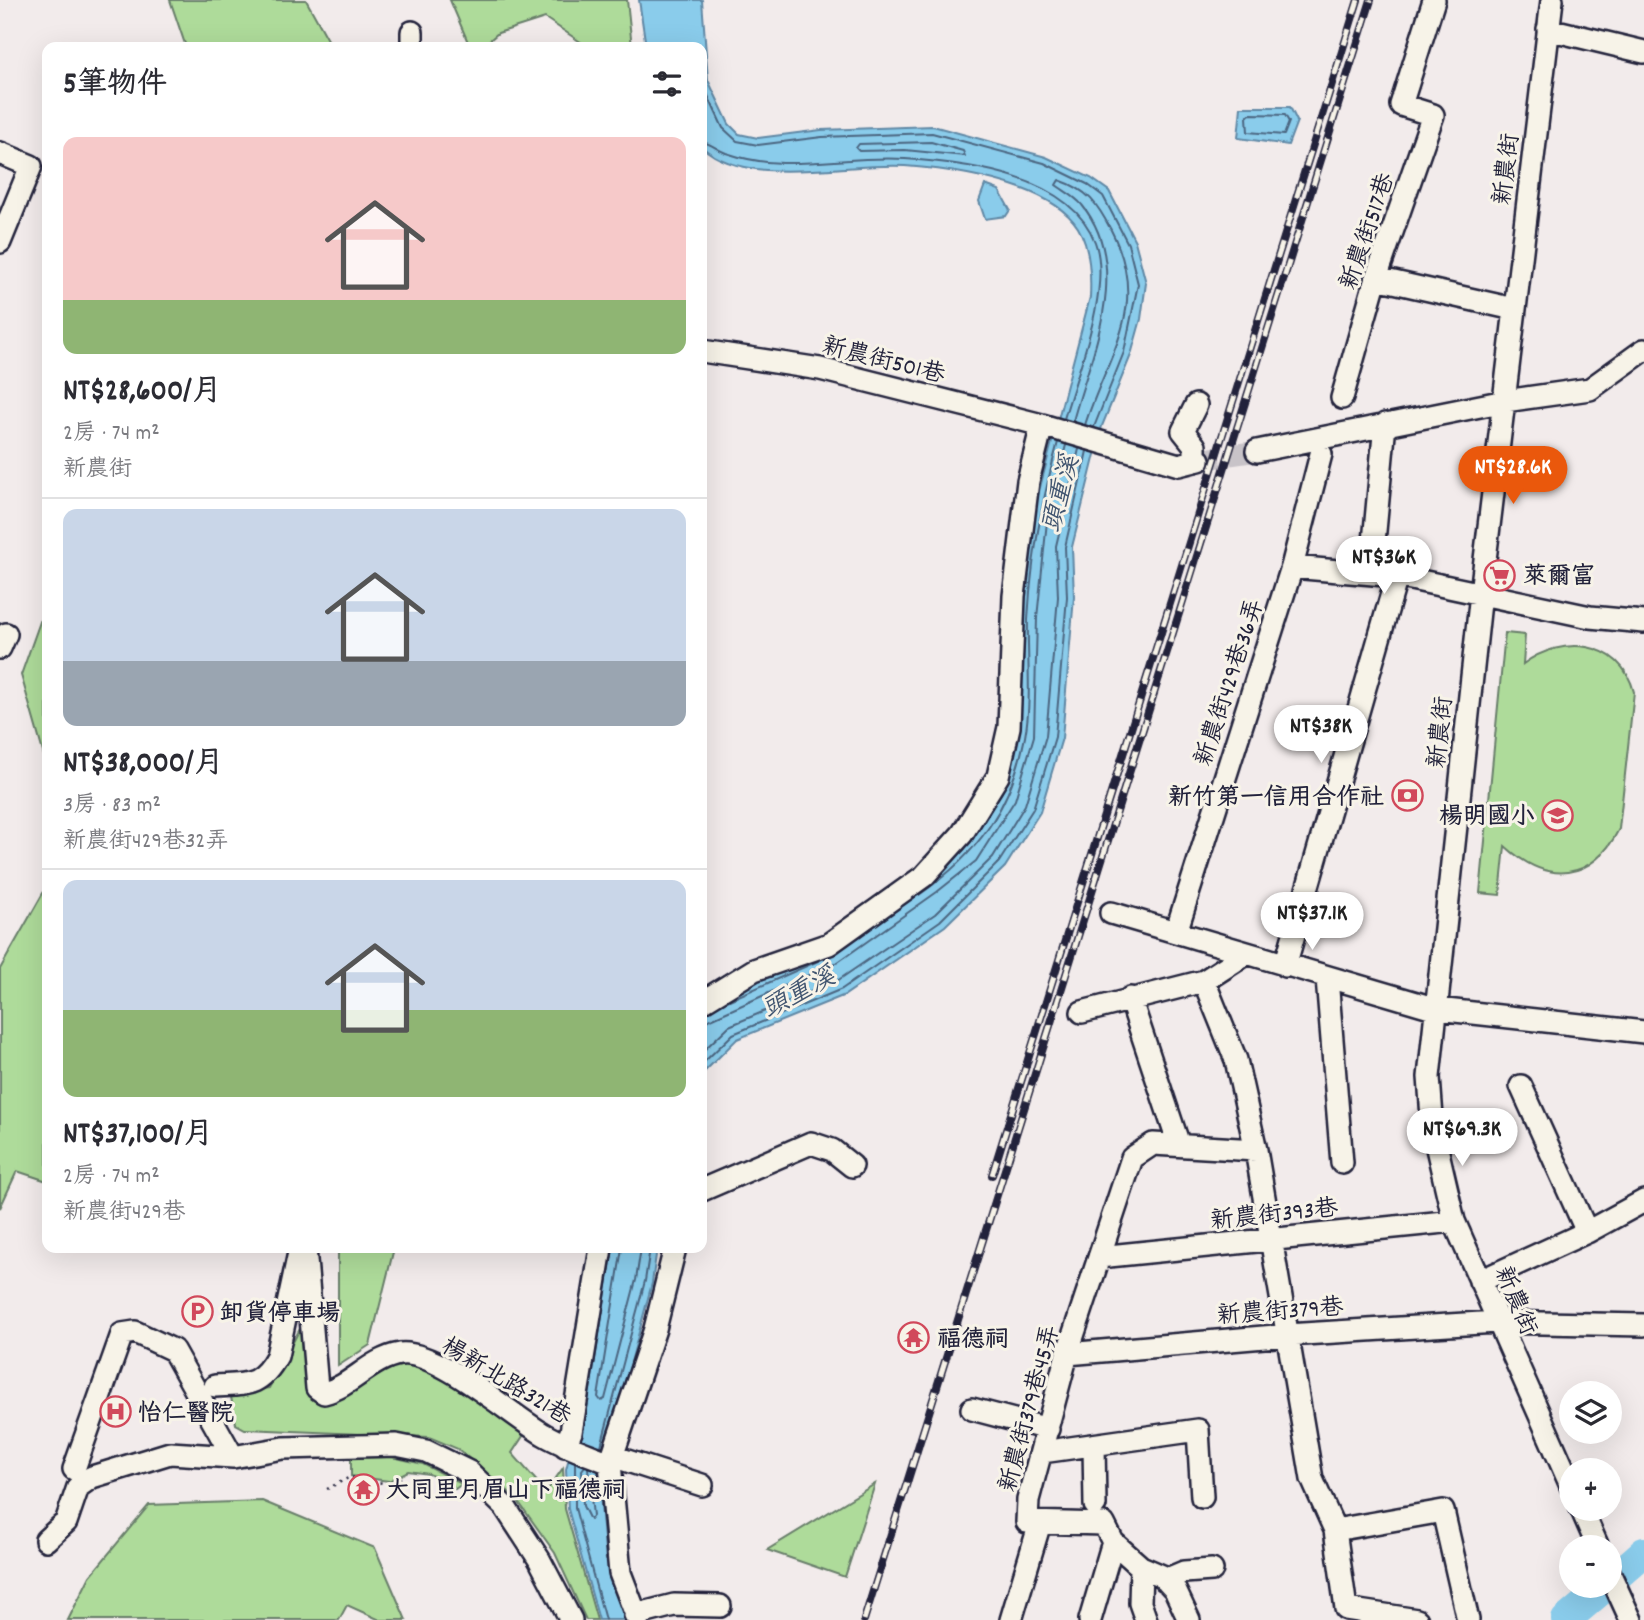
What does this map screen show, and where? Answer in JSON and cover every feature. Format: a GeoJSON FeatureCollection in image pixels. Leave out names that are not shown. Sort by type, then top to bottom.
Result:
{"type":"FeatureCollection","features":[{"type":"Feature","properties":{"kind":"street","name":"新農街517巷"},"geometry":{"type":"LineString","coordinates":[[1342,398],[1376,278],[1433,115],[1401,105],[1434,0]]}},
{"type":"Feature","properties":{"kind":"street","name":"新農街"},"geometry":{"type":"LineString","coordinates":[[1552,0],[1481,593],[1429,1077],[1433,1131],[1454,1221],[1559,1459]]}},
{"type":"Feature","properties":{"kind":"street"},"geometry":{"type":"LineString","coordinates":[[1548,29],[1644,52]]}},
{"type":"Feature","properties":{"kind":"street"},"geometry":{"type":"LineString","coordinates":[[0,152],[31,166],[0,242]]}},
{"type":"Feature","properties":{"kind":"street"},"geometry":{"type":"LineString","coordinates":[[1376,278],[1514,309]]}},
{"type":"Feature","properties":{"kind":"street"},"geometry":{"type":"LineString","coordinates":[[1257,451],[1504,401],[1590,389],[1644,350]]}},
{"type":"Feature","properties":{"kind":"street","name":"新農街501巷"},"geometry":{"type":"LineString","coordinates":[[707,352],[820,369],[1047,427],[1180,465],[1197,460],[1195,446],[1183,431],[1196,405]]}},
{"type":"Feature","properties":{"kind":"street"},"geometry":{"type":"LineString","coordinates":[[1371,574],[1385,424]]}},
{"type":"Feature","properties":{"kind":"street"},"geometry":{"type":"LineString","coordinates":[[707,999],[754,970],[829,944],[924,876],[962,834],[998,776],[1009,727],[1014,596],[1026,494],[1047,427]]}},
{"type":"Feature","properties":{"kind":"street","name":"新農街429巷36弄"},"geometry":{"type":"LineString","coordinates":[[1177,932],[1292,567],[1321,454]]}},
{"type":"Feature","properties":{"kind":"street"},"geometry":{"type":"LineString","coordinates":[[1292,567],[1397,576],[1590,617],[1644,622]]}},
{"type":"Feature","properties":{"kind":"street"},"geometry":{"type":"LineString","coordinates":[[1285,966],[1397,576]]}},
{"type":"Feature","properties":{"kind":"street"},"geometry":{"type":"LineString","coordinates":[[1111,913],[1437,1009],[1644,1032]]}},
{"type":"Feature","properties":{"kind":"street"},"geometry":{"type":"LineString","coordinates":[[1082,1012],[1204,981],[1245,954]]}},
{"type":"Feature","properties":{"kind":"street"},"geometry":{"type":"LineString","coordinates":[[1327,978],[1342,1163]]}},
{"type":"Feature","properties":{"kind":"street"},"geometry":{"type":"LineString","coordinates":[[1204,981],[1236,1060],[1256,1150],[1312,1479],[1335,1530],[1346,1609],[1417,1620]]}},
{"type":"Feature","properties":{"kind":"street"},"geometry":{"type":"LineString","coordinates":[[1130,998],[1179,1145]]}},
{"type":"Feature","properties":{"kind":"street"},"geometry":{"type":"LineString","coordinates":[[1521,1086],[1587,1232]]}},
{"type":"Feature","properties":{"kind":"street"},"geometry":{"type":"LineString","coordinates":[[707,1188],[811,1143],[832,1150],[852,1166]]}},
{"type":"Feature","properties":{"kind":"street","name":"新農街379巷45弄"},"geometry":{"type":"LineString","coordinates":[[1189,1620],[1175,1590],[1165,1580],[1141,1567],[1114,1542],[1104,1524],[1027,1522],[1028,1500],[1067,1354],[1132,1158],[1153,1144],[1256,1150]]}},
{"type":"Feature","properties":{"kind":"street"},"geometry":{"type":"LineString","coordinates":[[1480,1280],[1587,1232],[1644,1201]]}},
{"type":"Feature","properties":{"kind":"street","name":"新農街393巷"},"geometry":{"type":"LineString","coordinates":[[1099,1257],[1454,1221]]}},
{"type":"Feature","properties":{"kind":"street"},"geometry":{"type":"LineString","coordinates":[[215,1386],[252,1384],[268,1372],[277,1356],[301,1253]]}},
{"type":"Feature","properties":{"kind":"street","name":"楊新北路321巷"},"geometry":{"type":"LineString","coordinates":[[303,1253],[317,1388],[324,1393],[336,1390],[368,1365],[402,1353],[428,1360],[485,1392],[542,1434],[568,1447]]}},
{"type":"Feature","properties":{"kind":"street"},"geometry":{"type":"LineString","coordinates":[[600,1253],[590,1329],[568,1447],[702,1485]]}},
{"type":"Feature","properties":{"kind":"street"},"geometry":{"type":"LineString","coordinates":[[674,1253],[655,1329],[610,1461],[620,1573],[637,1617],[674,1605],[720,1606]]}},
{"type":"Feature","properties":{"kind":"street","name":"新農街379巷"},"geometry":{"type":"LineString","coordinates":[[1067,1354],[1287,1335],[1497,1322],[1644,1325]]}},
{"type":"Feature","properties":{"kind":"street"},"geometry":{"type":"LineString","coordinates":[[74,1469],[122,1334],[135,1332],[173,1350],[233,1457]]}},
{"type":"Feature","properties":{"kind":"street"},"geometry":{"type":"LineString","coordinates":[[972,1409],[1048,1430]]}},
{"type":"Feature","properties":{"kind":"street"},"geometry":{"type":"LineString","coordinates":[[1042,1452],[1198,1430],[1202,1497]]}},
{"type":"Feature","properties":{"kind":"street"},"geometry":{"type":"LineString","coordinates":[[46,1540],[66,1522],[78,1487],[92,1477],[170,1453],[233,1457],[283,1448],[396,1445],[426,1451],[469,1472],[505,1507],[539,1559],[571,1620]]}},
{"type":"Feature","properties":{"kind":"street"},"geometry":{"type":"LineString","coordinates":[[1094,1445],[1095,1504]]}},
{"type":"Feature","properties":{"kind":"street"},"geometry":{"type":"LineString","coordinates":[[1335,1530],[1443,1511],[1468,1620]]}},
{"type":"Feature","properties":{"kind":"street"},"geometry":{"type":"LineString","coordinates":[[1011,1620],[1040,1523]]}},
{"type":"Feature","properties":{"kind":"street"},"geometry":{"type":"LineString","coordinates":[[1090,1620],[1114,1542]]}},
{"type":"Feature","properties":{"kind":"street"},"geometry":{"type":"LineString","coordinates":[[1141,1567],[1140,1603],[1146,1620]]}},
{"type":"Feature","properties":{"kind":"street"},"geometry":{"type":"LineString","coordinates":[[1165,1580],[1184,1572],[1212,1570]]}},
{"type":"Feature","properties":{"kind":"street"},"geometry":{"type":"LineString","coordinates":[[1621,1598],[1631,1620]]}},
{"type":"Feature","properties":{"kind":"path"},"geometry":{"type":"LineString","coordinates":[[327,1489],[350,1478],[388,1484],[405,1476]]}},
{"type":"Feature","properties":{"kind":"green space"},"geometry":{"type":"Polygon","coordinates":[[[170,0],[306,0],[329,42],[184,42],[170,0]]]}},
{"type":"Feature","properties":{"kind":"green space"},"geometry":{"type":"Polygon","coordinates":[[[450,0],[627,0],[631,42],[581,42],[545,18],[498,33],[488,42],[468,42],[450,0]]]}},
{"type":"Feature","properties":{"kind":"green space"},"geometry":{"type":"Polygon","coordinates":[[[42,616],[42,748],[21,675],[42,616]]]}},
{"type":"Feature","properties":{"kind":"green space"},"geometry":{"type":"Polygon","coordinates":[[[1505,633],[1525,635],[1523,664],[1538,655],[1571,646],[1588,647],[1603,652],[1617,661],[1627,674],[1634,692],[1619,829],[1608,847],[1596,860],[1582,868],[1568,872],[1552,872],[1521,859],[1505,846],[1500,895],[1480,893],[1505,633]]]}},
{"type":"Feature","properties":{"kind":"green space"},"geometry":{"type":"Polygon","coordinates":[[[42,895],[42,1179],[17,1171],[0,1208],[0,969],[42,895]]]}},
{"type":"Feature","properties":{"kind":"green space"},"geometry":{"type":"Polygon","coordinates":[[[338,1253],[393,1253],[370,1345],[338,1366],[338,1253]]]}},
{"type":"Feature","properties":{"kind":"green space"},"geometry":{"type":"Polygon","coordinates":[[[304,1321],[311,1390],[410,1361],[448,1377],[527,1430],[512,1453],[546,1492],[563,1468],[565,1509],[597,1620],[586,1620],[555,1553],[515,1497],[458,1449],[429,1437],[245,1429],[236,1424],[231,1397],[246,1391],[269,1388],[304,1321]]]}},
{"type":"Feature","properties":{"kind":"green space"},"geometry":{"type":"Polygon","coordinates":[[[388,1456],[423,1464],[462,1484],[455,1489],[429,1474],[408,1471],[389,1481],[351,1476],[351,1457],[388,1456]]]}},
{"type":"Feature","properties":{"kind":"green space"},"geometry":{"type":"Polygon","coordinates":[[[875,1484],[845,1577],[767,1550],[875,1484]]]}},
{"type":"Feature","properties":{"kind":"green space"},"geometry":{"type":"Polygon","coordinates":[[[262,1501],[375,1548],[406,1620],[380,1620],[347,1605],[339,1620],[68,1620],[90,1576],[149,1505],[262,1501]]]}},
{"type":"Feature","properties":{"kind":"water"},"geometry":{"type":"Polygon","coordinates":[[[639,0],[702,0],[705,42],[645,42],[639,0]]]}},
{"type":"Feature","properties":{"kind":"water","name":"頭重溪"},"geometry":{"type":"Polygon","coordinates":[[[707,67],[708,80],[729,124],[739,134],[758,138],[821,130],[933,126],[1046,157],[1091,178],[1109,191],[1135,241],[1146,283],[1141,319],[1131,355],[1102,426],[1072,547],[1074,597],[1062,738],[1040,812],[1005,867],[945,926],[845,995],[737,1039],[707,1069],[707,1006],[928,880],[964,850],[1002,792],[1018,734],[1021,617],[1032,518],[1090,297],[1088,257],[1078,227],[1056,205],[1020,188],[964,173],[905,166],[799,171],[745,167],[722,160],[707,150],[707,67]]]}},
{"type":"Feature","properties":{"kind":"water"},"geometry":{"type":"Polygon","coordinates":[[[1241,107],[1290,107],[1297,121],[1288,145],[1238,138],[1241,107]]]}},
{"type":"Feature","properties":{"kind":"water"},"geometry":{"type":"Polygon","coordinates":[[[985,185],[999,190],[1010,210],[1006,216],[985,219],[979,201],[985,185]]]}},
{"type":"Feature","properties":{"kind":"water"},"geometry":{"type":"Polygon","coordinates":[[[606,1253],[656,1253],[652,1283],[607,1453],[632,1620],[599,1620],[568,1509],[566,1469],[575,1435],[606,1253]]]}},
{"type":"Feature","properties":{"kind":"waterway"},"geometry":{"type":"LineString","coordinates":[[1622,1571],[1644,1552]]}},
{"type":"Feature","properties":{"kind":"waterway"},"geometry":{"type":"LineString","coordinates":[[1566,1620],[1592,1598]]}},
{"type":"Feature","properties":{"kind":"tunnel"},"geometry":{"type":"LineString","coordinates":[[1199,460],[1257,451]]}},
{"type":"Feature","properties":{"kind":"railway"},"geometry":{"type":"LineString","coordinates":[[992,1175],[1358,0]]}},
{"type":"Feature","properties":{"kind":"railway"},"geometry":{"type":"LineString","coordinates":[[864,1620],[1371,0]]}},
{"type":"Feature","properties":{"kind":"place","name":"萊爾富"},"geometry":{"type":"Point","coordinates":[1500,575]}},
{"type":"Feature","properties":{"kind":"place","name":"新竹第一信用合作社"},"geometry":{"type":"Point","coordinates":[1407,796]}},
{"type":"Feature","properties":{"kind":"place","name":"楊明國小"},"geometry":{"type":"Point","coordinates":[1558,815]}},
{"type":"Feature","properties":{"kind":"place","name":"卸貨停車場"},"geometry":{"type":"Point","coordinates":[197,1312]}},
{"type":"Feature","properties":{"kind":"place","name":"福德祠"},"geometry":{"type":"Point","coordinates":[914,1338]}},
{"type":"Feature","properties":{"kind":"place","name":"怡仁醫院"},"geometry":{"type":"Point","coordinates":[115,1412]}},
{"type":"Feature","properties":{"kind":"place","name":"大同里月眉山下福德祠"},"geometry":{"type":"Point","coordinates":[363,1489]}}]}
